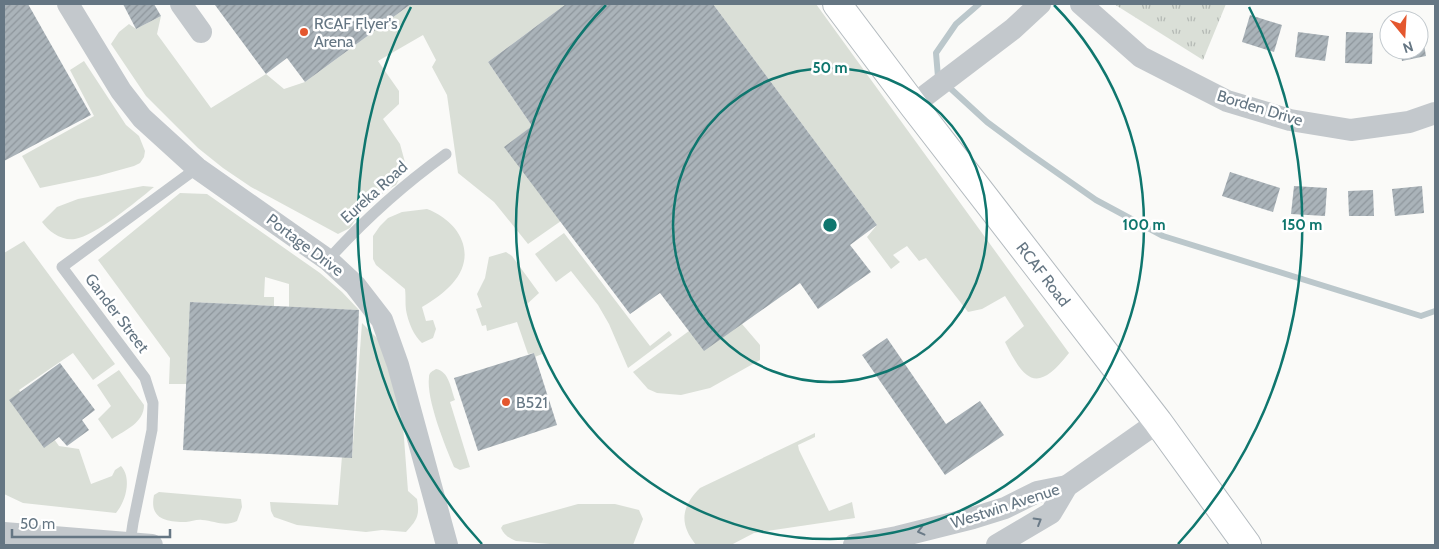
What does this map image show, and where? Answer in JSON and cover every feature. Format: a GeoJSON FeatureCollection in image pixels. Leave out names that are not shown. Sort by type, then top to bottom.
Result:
{"type":"FeatureCollection","features":[{"type":"Feature","properties":{"kind":"main road","name":"RCAF Road"},"geometry":{"type":"LineString","coordinates":[[837,4],[923,98],[1247,545]]}},
{"type":"Feature","properties":{"kind":"street","name":"Portage Drive"},"geometry":{"type":"LineString","coordinates":[[68,4],[120,90],[142,118],[198,168],[328,260],[356,285],[382,320],[398,365],[447,545]]}},
{"type":"Feature","properties":{"kind":"street"},"geometry":{"type":"LineString","coordinates":[[181,4],[201,32]]}},
{"type":"Feature","properties":{"kind":"street"},"geometry":{"type":"LineString","coordinates":[[923,98],[1013,30],[1040,4]]}},
{"type":"Feature","properties":{"kind":"street","name":"Borden Drive"},"geometry":{"type":"LineString","coordinates":[[1081,4],[1141,57],[1236,104],[1290,120],[1351,130],[1409,122],[1435,113]]}},
{"type":"Feature","properties":{"kind":"street","name":"Westwin Avenue"},"geometry":{"type":"LineString","coordinates":[[854,545],[893,541],[1005,508],[1037,492],[1067,486],[1158,422]]}},
{"type":"Feature","properties":{"kind":"street","name":"Westwin Avenue"},"geometry":{"type":"LineString","coordinates":[[997,545],[1051,513],[1067,486]]}},
{"type":"Feature","properties":{"kind":"street"},"geometry":{"type":"LineString","coordinates":[[13,538],[141,544]]}},
{"type":"Feature","properties":{"kind":"lane","name":"Eureka Road"},"geometry":{"type":"LineString","coordinates":[[328,260],[350,236],[412,179],[446,154]]}},
{"type":"Feature","properties":{"kind":"lane","name":"Gander Street"},"geometry":{"type":"LineString","coordinates":[[141,544],[133,523],[152,430],[153,403],[145,378],[62,266],[198,168]]}},
{"type":"Feature","properties":{"kind":"green space"},"geometry":{"type":"Polygon","coordinates":[[[411,4],[566,4],[488,62],[532,126],[505,147],[561,221],[528,244],[494,202],[458,173],[447,95],[432,67],[436,60],[423,35],[378,61],[399,91],[399,104],[383,119],[400,144],[406,166],[396,185],[371,203],[358,216],[350,228],[338,234],[251,187],[198,148],[146,96],[111,44],[119,32],[129,24],[136,29],[161,16],[157,34],[211,108],[266,74],[284,89],[305,82],[411,4]]]}},
{"type":"Feature","properties":{"kind":"green space"},"geometry":{"type":"Polygon","coordinates":[[[713,4],[816,4],[1069,353],[1058,366],[1049,374],[1040,378],[1033,378],[1019,367],[1005,342],[1024,326],[1005,296],[982,309],[968,312],[926,258],[919,261],[907,246],[893,255],[900,262],[891,269],[867,237],[877,225],[713,4]]]}},
{"type":"Feature","properties":{"kind":"green space"},"geometry":{"type":"Polygon","coordinates":[[[1114,4],[1226,4],[1203,60],[1114,4]]]}},
{"type":"Feature","properties":{"kind":"green space"},"geometry":{"type":"Polygon","coordinates":[[[84,61],[126,125],[139,136],[145,151],[144,157],[140,163],[134,166],[98,176],[40,188],[22,156],[94,116],[70,70],[84,61]]]}},
{"type":"Feature","properties":{"kind":"green space"},"geometry":{"type":"Polygon","coordinates":[[[143,186],[154,187],[116,217],[93,232],[75,239],[61,237],[48,229],[42,222],[57,207],[78,199],[143,186]]]}},
{"type":"Feature","properties":{"kind":"green space"},"geometry":{"type":"Polygon","coordinates":[[[180,193],[207,194],[320,273],[359,310],[289,307],[289,284],[265,277],[264,297],[274,297],[274,306],[191,302],[186,384],[169,384],[170,358],[98,260],[180,193]]]}},
{"type":"Feature","properties":{"kind":"green space"},"geometry":{"type":"Polygon","coordinates":[[[427,209],[438,214],[456,230],[462,240],[464,261],[460,273],[452,284],[438,297],[422,307],[426,321],[433,320],[436,329],[433,338],[422,343],[414,333],[408,319],[405,289],[376,265],[373,259],[373,236],[388,218],[402,212],[427,209]]]}},
{"type":"Feature","properties":{"kind":"green space"},"geometry":{"type":"Polygon","coordinates":[[[564,233],[650,346],[669,331],[672,335],[628,368],[609,324],[598,305],[571,271],[556,282],[535,254],[564,233]]]}},
{"type":"Feature","properties":{"kind":"green space"},"geometry":{"type":"Polygon","coordinates":[[[24,241],[115,364],[93,380],[73,353],[19,390],[59,446],[79,449],[91,484],[112,476],[115,470],[121,466],[127,483],[123,502],[116,513],[23,503],[4,494],[4,253],[24,241]]]}},
{"type":"Feature","properties":{"kind":"green space"},"geometry":{"type":"Polygon","coordinates":[[[506,252],[512,256],[539,293],[526,305],[542,354],[535,357],[534,353],[528,354],[517,322],[487,331],[486,325],[482,326],[476,309],[482,307],[477,294],[485,278],[489,257],[506,252]]]}},
{"type":"Feature","properties":{"kind":"green space"},"geometry":{"type":"Polygon","coordinates":[[[362,323],[379,340],[402,412],[408,491],[417,499],[418,510],[415,521],[406,532],[382,530],[366,532],[297,525],[274,517],[271,511],[270,502],[338,505],[342,456],[352,457],[362,323]]]}},
{"type":"Feature","properties":{"kind":"green space"},"geometry":{"type":"Polygon","coordinates":[[[742,324],[760,345],[760,360],[710,388],[681,395],[657,393],[648,389],[633,372],[689,331],[742,324]]]}},
{"type":"Feature","properties":{"kind":"green space"},"geometry":{"type":"Polygon","coordinates":[[[436,369],[440,370],[447,377],[455,400],[450,402],[470,467],[460,470],[454,467],[433,410],[430,397],[429,375],[436,369]]]}},
{"type":"Feature","properties":{"kind":"green space"},"geometry":{"type":"Polygon","coordinates":[[[119,370],[144,405],[141,417],[128,429],[112,439],[98,419],[111,406],[97,385],[119,370]]]}},
{"type":"Feature","properties":{"kind":"green space"},"geometry":{"type":"Polygon","coordinates":[[[815,433],[815,437],[798,445],[799,450],[829,511],[852,502],[855,518],[754,533],[731,545],[696,545],[687,530],[684,516],[689,502],[700,488],[815,433]]]}},
{"type":"Feature","properties":{"kind":"green space"},"geometry":{"type":"Polygon","coordinates":[[[159,492],[241,499],[242,507],[237,521],[233,523],[224,524],[200,520],[186,522],[166,520],[161,518],[154,509],[154,495],[159,492]]]}},
{"type":"Feature","properties":{"kind":"green space"},"geometry":{"type":"Polygon","coordinates":[[[578,504],[615,504],[639,510],[643,519],[633,545],[561,545],[516,541],[507,536],[501,528],[503,525],[578,504]]]}},
{"type":"Feature","properties":{"kind":"building"},"geometry":{"type":"Polygon","coordinates":[[[4,4],[28,4],[91,115],[4,161],[4,4]]]}},
{"type":"Feature","properties":{"kind":"building"},"geometry":{"type":"Polygon","coordinates":[[[123,4],[154,4],[161,16],[136,29],[123,4]]]}},
{"type":"Feature","properties":{"kind":"building","name":"RCAF Flyer's Arena"},"geometry":{"type":"Polygon","coordinates":[[[411,4],[305,82],[287,58],[266,74],[215,5],[411,4]]]}},
{"type":"Feature","properties":{"kind":"building"},"geometry":{"type":"Polygon","coordinates":[[[566,4],[713,4],[877,225],[850,245],[871,272],[818,309],[800,283],[704,351],[660,293],[630,314],[504,147],[532,126],[488,62],[566,4]]]}},
{"type":"Feature","properties":{"kind":"building"},"geometry":{"type":"Polygon","coordinates":[[[1250,15],[1282,25],[1274,52],[1242,42],[1250,15]]]}},
{"type":"Feature","properties":{"kind":"building"},"geometry":{"type":"Polygon","coordinates":[[[1298,32],[1329,36],[1325,61],[1295,57],[1298,32]]]}},
{"type":"Feature","properties":{"kind":"building"},"geometry":{"type":"Polygon","coordinates":[[[1346,32],[1373,33],[1372,64],[1345,63],[1346,32]]]}},
{"type":"Feature","properties":{"kind":"building"},"geometry":{"type":"Polygon","coordinates":[[[1230,172],[1280,188],[1273,212],[1222,196],[1230,172]]]}},
{"type":"Feature","properties":{"kind":"building"},"geometry":{"type":"Polygon","coordinates":[[[1294,186],[1327,188],[1325,216],[1291,214],[1294,186]]]}},
{"type":"Feature","properties":{"kind":"building"},"geometry":{"type":"Polygon","coordinates":[[[1422,186],[1424,213],[1395,216],[1392,189],[1422,186]]]}},
{"type":"Feature","properties":{"kind":"building"},"geometry":{"type":"Polygon","coordinates":[[[1373,190],[1374,216],[1349,216],[1348,191],[1373,190]]]}},
{"type":"Feature","properties":{"kind":"building"},"geometry":{"type":"Polygon","coordinates":[[[190,302],[359,310],[352,458],[183,450],[190,302]]]}},
{"type":"Feature","properties":{"kind":"building"},"geometry":{"type":"Polygon","coordinates":[[[887,338],[946,424],[980,401],[1004,435],[945,475],[862,355],[887,338]]]}},
{"type":"Feature","properties":{"kind":"building","name":"B521"},"geometry":{"type":"Polygon","coordinates":[[[534,353],[557,425],[478,451],[454,378],[534,353]]]}},
{"type":"Feature","properties":{"kind":"building"},"geometry":{"type":"Polygon","coordinates":[[[60,363],[95,410],[82,420],[89,430],[67,446],[59,437],[44,448],[9,400],[60,363]]]}},
{"type":"Feature","properties":{"kind":"waterway"},"geometry":{"type":"LineString","coordinates":[[979,4],[956,24],[936,53],[938,77],[987,122],[1096,200],[1163,236],[1421,316],[1435,311]]}},
{"type":"Feature","properties":{"kind":"place","name":"RCAF Flyer's Arena"},"geometry":{"type":"Point","coordinates":[304,32]}},
{"type":"Feature","properties":{"kind":"place","name":"B521"},"geometry":{"type":"Point","coordinates":[506,402]}}]}
